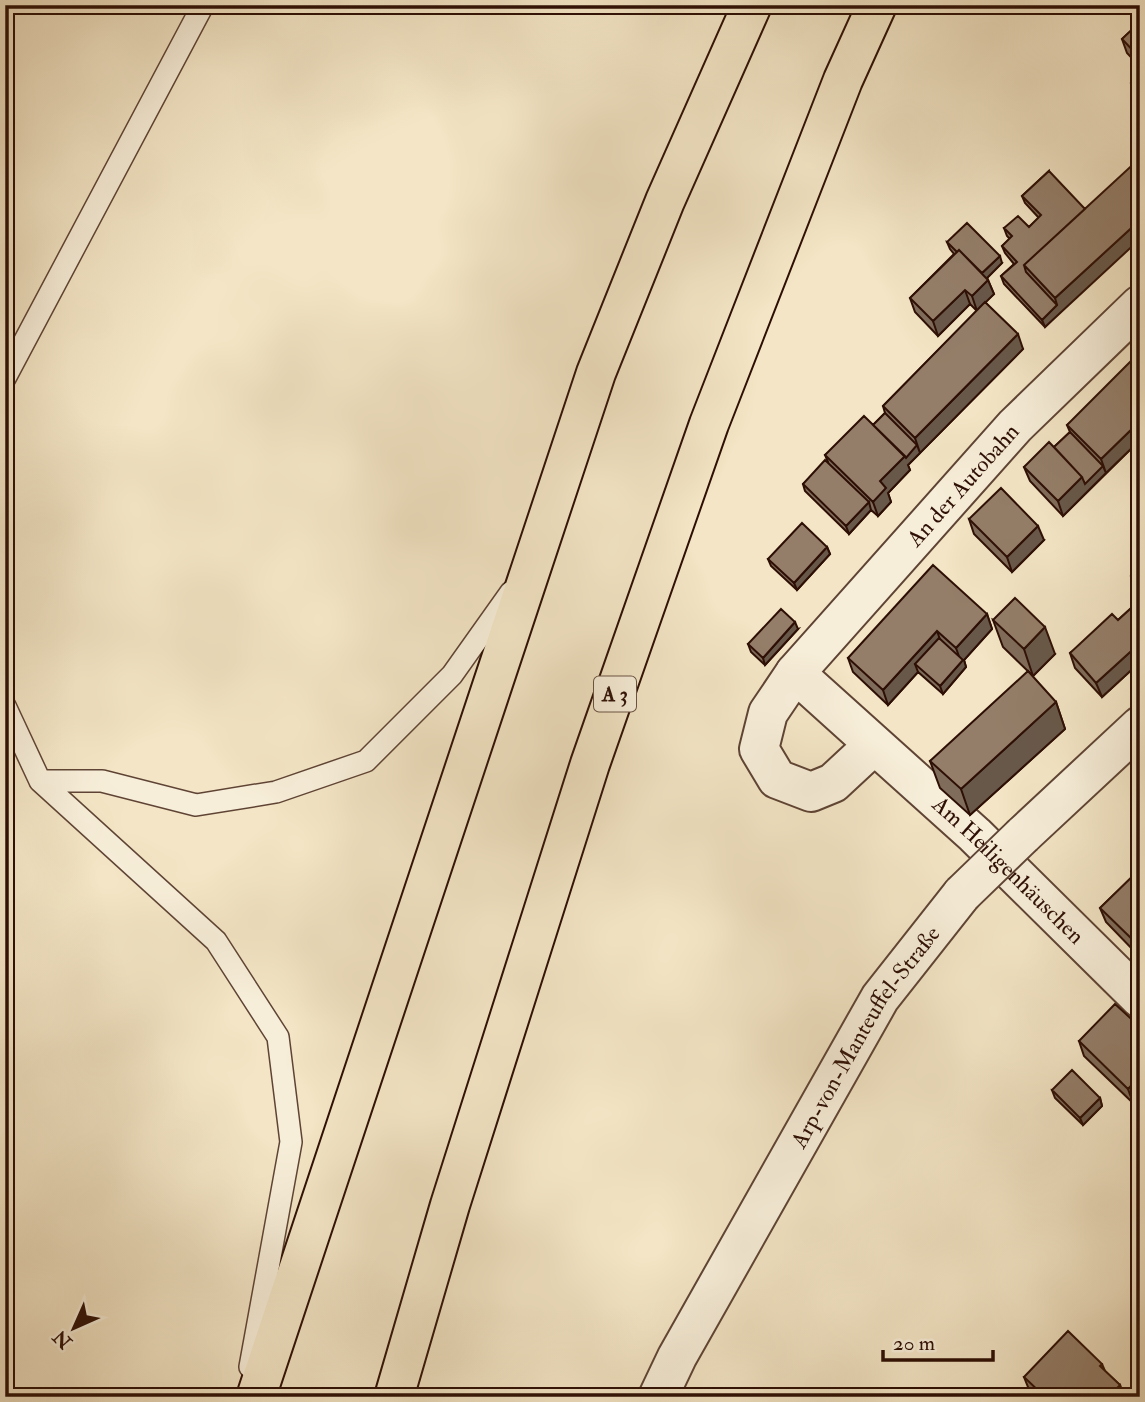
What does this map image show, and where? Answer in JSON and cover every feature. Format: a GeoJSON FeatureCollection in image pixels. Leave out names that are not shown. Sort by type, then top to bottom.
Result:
{"type":"FeatureCollection","features":[{"type":"Feature","properties":{"kind":"highway"},"geometry":{"type":"LineString","coordinates":[[256,1397],[596,373],[666,201],[752,5]]}},
{"type":"Feature","properties":{"kind":"highway","name":"A 3"},"geometry":{"type":"LineString","coordinates":[[394,1397],[450,1205],[595,751],[709,424],[843,80],[877,5]]}},
{"type":"Feature","properties":{"kind":"street","name":"An der Autobahn"},"geometry":{"type":"LineString","coordinates":[[795,673],[1015,426],[1140,306]]}},
{"type":"Feature","properties":{"kind":"street"},"geometry":{"type":"LineString","coordinates":[[795,673],[768,713],[759,749],[777,779],[811,792],[833,783],[874,745]]}},
{"type":"Feature","properties":{"kind":"street","name":"Am Heiligenhäuschen"},"geometry":{"type":"LineString","coordinates":[[795,673],[975,835],[1140,998]]}},
{"type":"Feature","properties":{"kind":"street","name":"Arp-von-Manteuffel-Straße"},"geometry":{"type":"LineString","coordinates":[[658,1397],[677,1357],[880,998],[962,894],[1140,726]]}},
{"type":"Feature","properties":{"kind":"lane"},"geometry":{"type":"LineString","coordinates":[[5,378],[203,5]]}},
{"type":"Feature","properties":{"kind":"lane"},"geometry":{"type":"LineString","coordinates":[[40,781],[102,781],[196,804],[276,792],[366,761],[452,675],[533,562]]}},
{"type":"Feature","properties":{"kind":"lane"},"geometry":{"type":"LineString","coordinates":[[5,706],[40,781],[216,941],[278,1037],[291,1142],[244,1397]]}},
{"type":"Feature","properties":{"kind":"building"},"geometry":{"type":"Polygon","coordinates":[[[1140,22],[1140,58],[1122,39],[1140,22]]]}},
{"type":"Feature","properties":{"kind":"building"},"geometry":{"type":"Polygon","coordinates":[[[1140,75],[1140,93],[1131,83],[1140,75]]]}},
{"type":"Feature","properties":{"kind":"building"},"geometry":{"type":"Polygon","coordinates":[[[1140,158],[1140,220],[1055,298],[1024,265],[1140,158]]]}},
{"type":"Feature","properties":{"kind":"building"},"geometry":{"type":"Polygon","coordinates":[[[1049,171],[1085,209],[1024,265],[1026,272],[1057,305],[1042,320],[1001,276],[1017,262],[1002,246],[1012,236],[1004,228],[1018,216],[1029,227],[1041,215],[1022,196],[1049,171]]]}},
{"type":"Feature","properties":{"kind":"building"},"geometry":{"type":"Polygon","coordinates":[[[967,223],[1000,256],[982,273],[947,242],[967,223]]]}},
{"type":"Feature","properties":{"kind":"building"},"geometry":{"type":"Polygon","coordinates":[[[959,250],[988,280],[972,296],[965,290],[933,321],[910,298],[959,250]]]}},
{"type":"Feature","properties":{"kind":"building"},"geometry":{"type":"Polygon","coordinates":[[[985,302],[1018,334],[915,438],[883,406],[985,302]]]}},
{"type":"Feature","properties":{"kind":"building"},"geometry":{"type":"Polygon","coordinates":[[[1131,361],[1140,370],[1140,421],[1101,459],[1067,425],[1131,361]]]}},
{"type":"Feature","properties":{"kind":"building"},"geometry":{"type":"Polygon","coordinates":[[[885,413],[917,445],[906,458],[873,425],[885,413]]]}},
{"type":"Feature","properties":{"kind":"building"},"geometry":{"type":"Polygon","coordinates":[[[864,416],[905,456],[880,481],[886,488],[873,502],[825,455],[864,416]]]}},
{"type":"Feature","properties":{"kind":"building"},"geometry":{"type":"Polygon","coordinates":[[[1070,432],[1103,466],[1085,484],[1082,477],[1054,447],[1070,432]]]}},
{"type":"Feature","properties":{"kind":"building"},"geometry":{"type":"Polygon","coordinates":[[[1049,442],[1082,477],[1058,501],[1024,467],[1049,442]]]}},
{"type":"Feature","properties":{"kind":"building"},"geometry":{"type":"Polygon","coordinates":[[[825,460],[869,502],[846,526],[803,484],[825,460]]]}},
{"type":"Feature","properties":{"kind":"building"},"geometry":{"type":"Polygon","coordinates":[[[1001,488],[1038,526],[1007,557],[969,519],[1001,488]]]}},
{"type":"Feature","properties":{"kind":"building"},"geometry":{"type":"Polygon","coordinates":[[[802,523],[827,547],[794,583],[768,559],[802,523]]]}},
{"type":"Feature","properties":{"kind":"building"},"geometry":{"type":"Polygon","coordinates":[[[933,565],[987,614],[956,648],[937,631],[883,690],[848,658],[933,565]]]}},
{"type":"Feature","properties":{"kind":"building"},"geometry":{"type":"Polygon","coordinates":[[[1140,568],[1140,585],[1131,576],[1140,568]]]}},
{"type":"Feature","properties":{"kind":"building"},"geometry":{"type":"Polygon","coordinates":[[[1015,598],[1045,627],[1024,649],[993,620],[1015,598]]]}},
{"type":"Feature","properties":{"kind":"building"},"geometry":{"type":"Polygon","coordinates":[[[1140,600],[1140,643],[1096,683],[1070,653],[1112,614],[1118,620],[1140,600]]]}},
{"type":"Feature","properties":{"kind":"building"},"geometry":{"type":"Polygon","coordinates":[[[781,609],[795,622],[763,658],[748,644],[781,609]]]}},
{"type":"Feature","properties":{"kind":"building"},"geometry":{"type":"Polygon","coordinates":[[[939,638],[963,660],[940,686],[915,664],[939,638]]]}},
{"type":"Feature","properties":{"kind":"building"},"geometry":{"type":"Polygon","coordinates":[[[1028,671],[1056,702],[961,789],[930,761],[1028,671]]]}},
{"type":"Feature","properties":{"kind":"building"},"geometry":{"type":"Polygon","coordinates":[[[1140,869],[1140,933],[1133,940],[1100,908],[1140,869]]]}},
{"type":"Feature","properties":{"kind":"building"},"geometry":{"type":"Polygon","coordinates":[[[1115,1004],[1140,1027],[1140,1076],[1128,1089],[1079,1041],[1115,1004]]]}},
{"type":"Feature","properties":{"kind":"building"},"geometry":{"type":"Polygon","coordinates":[[[1072,1070],[1100,1098],[1080,1118],[1052,1090],[1072,1070]]]}},
{"type":"Feature","properties":{"kind":"building"},"geometry":{"type":"Polygon","coordinates":[[[1068,1331],[1120,1385],[1109,1397],[1045,1397],[1024,1377],[1068,1331]]]}}]}
